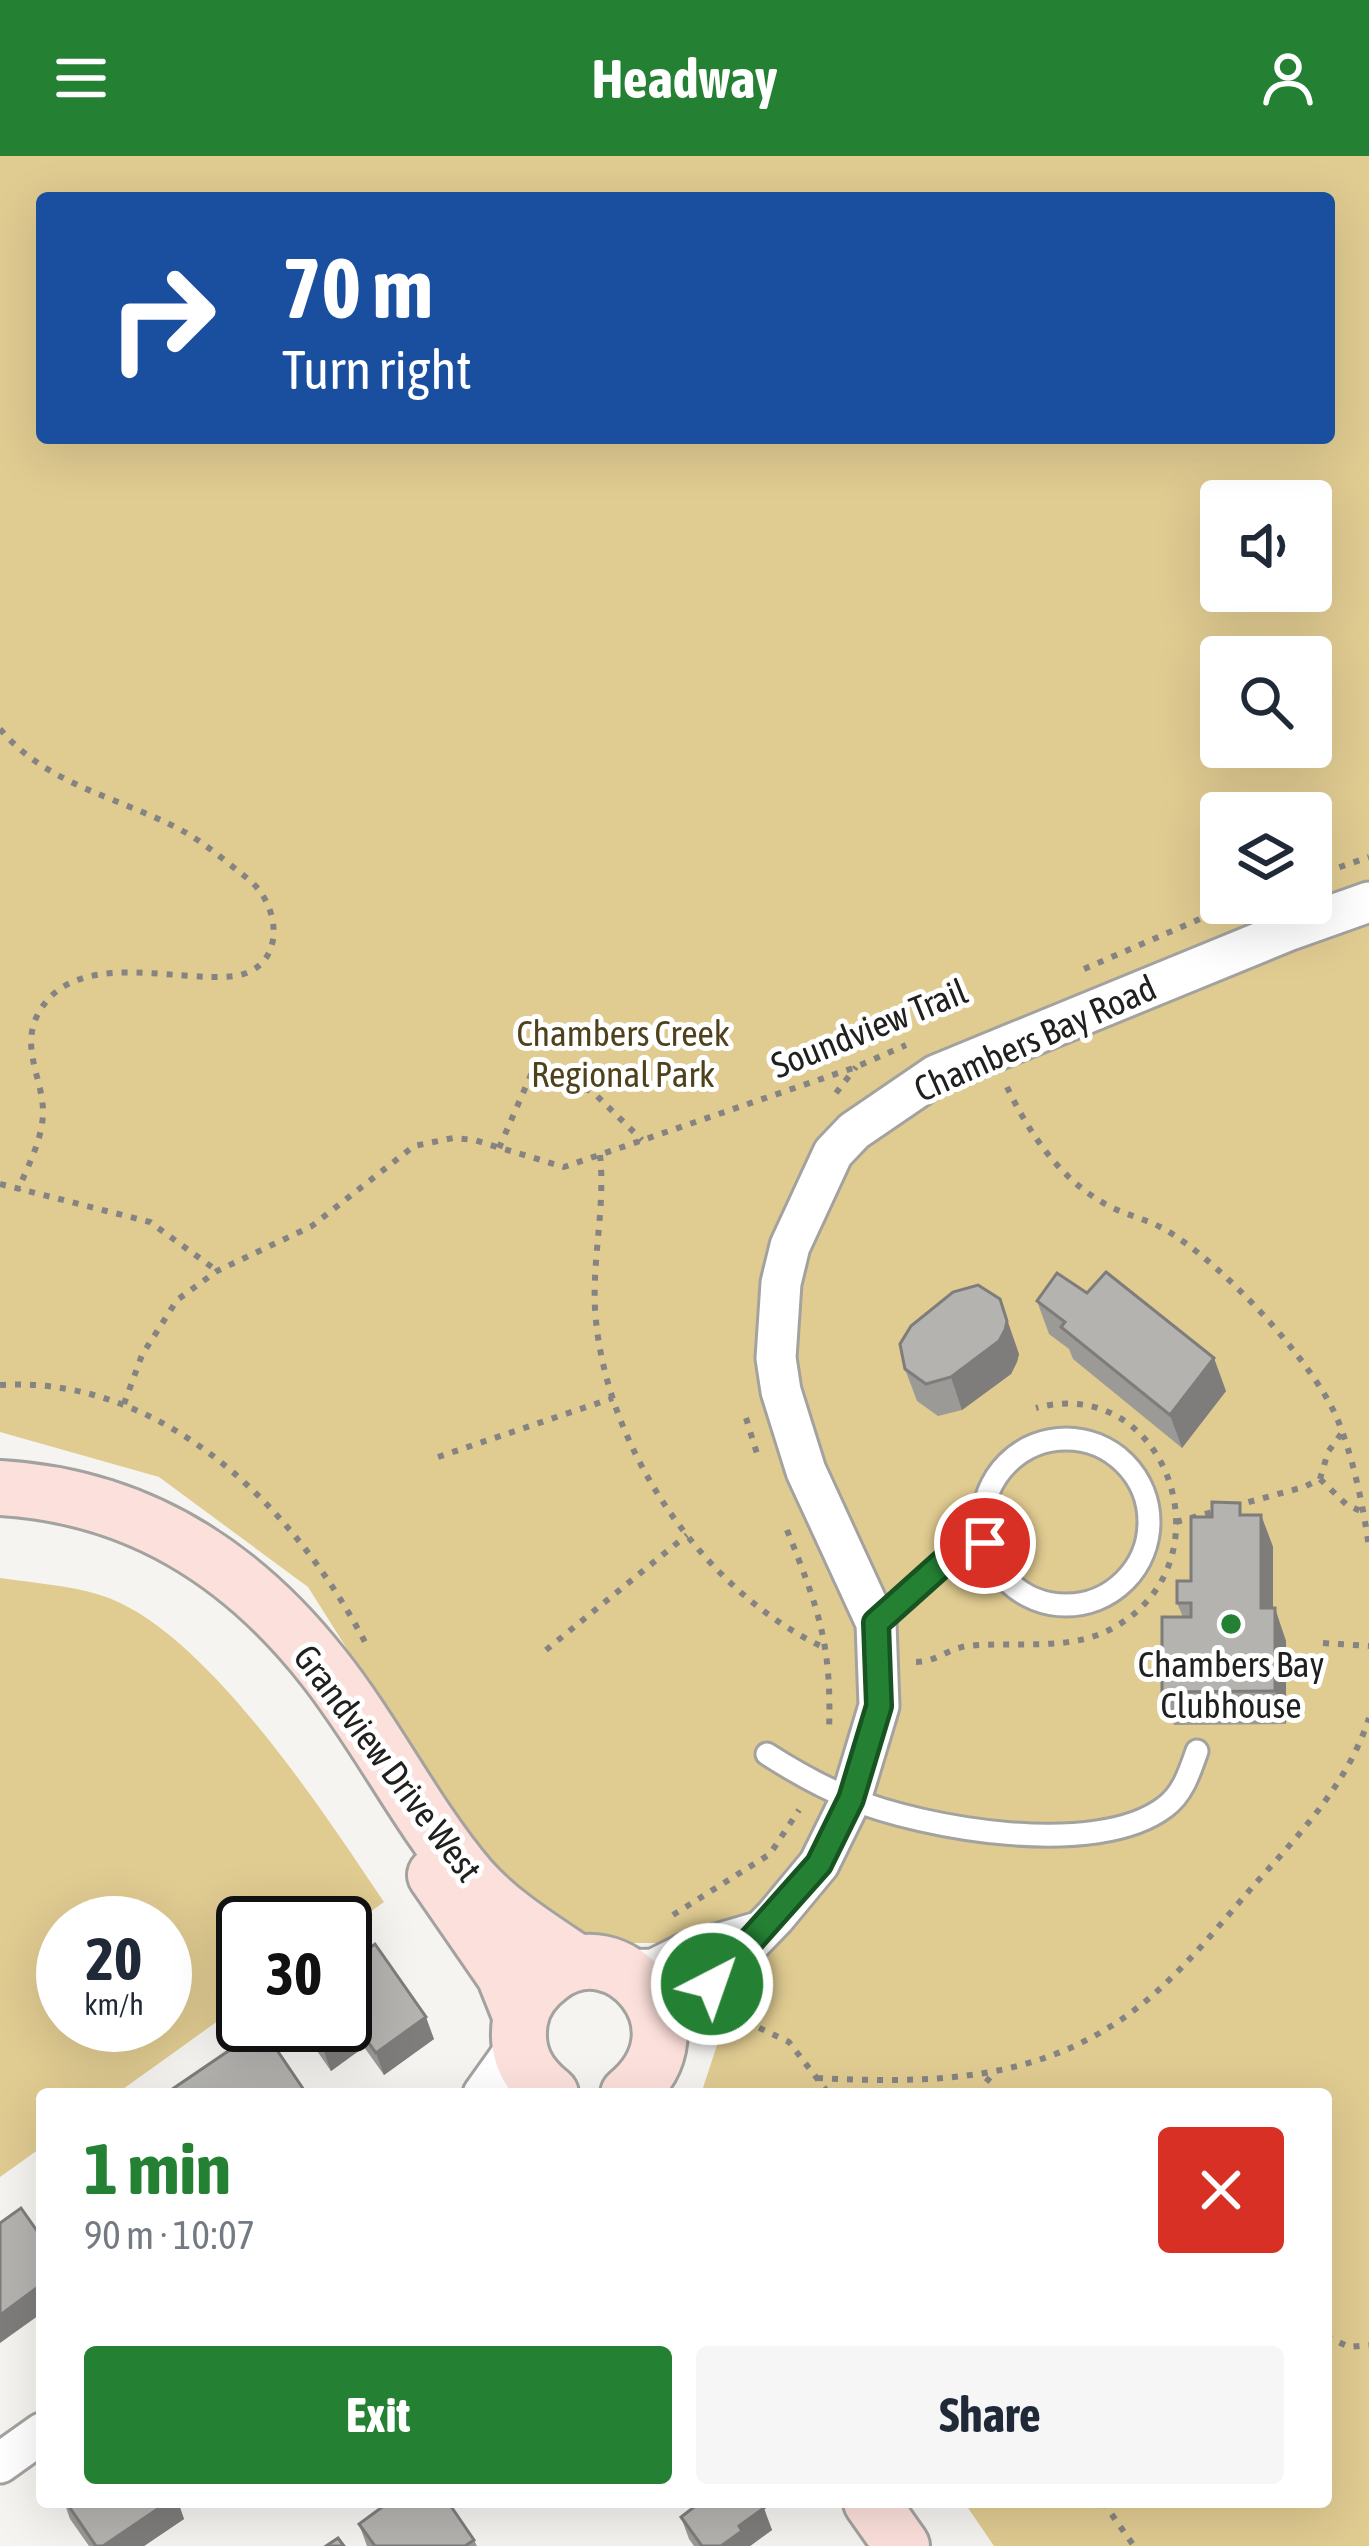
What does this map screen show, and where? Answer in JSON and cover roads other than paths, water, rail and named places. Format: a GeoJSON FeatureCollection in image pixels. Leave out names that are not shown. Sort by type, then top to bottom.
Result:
{"type":"FeatureCollection","features":[{"type":"Feature","properties":{"kind":"street","name":"Chambers Bay Road"},"geometry":{"type":"LineString","coordinates":[[652,2071],[758,1932],[819,1864],[851,1799],[879,1706],[876,1623],[806,1471],[776,1358],[781,1283],[790,1246],[833,1154],[854,1131],[936,1075],[1369,902]]}},
{"type":"Feature","properties":{"kind":"street","name":"Grandview Drive West"},"geometry":{"type":"LineString","coordinates":[[1,1500],[48,1491],[110,1506],[161,1528],[264,1602],[324,1668],[472,1881],[516,1920],[646,1990],[660,2019],[652,2071]]}},
{"type":"Feature","properties":{"kind":"street","name":"Grandview Drive West"},"geometry":{"type":"LineString","coordinates":[[1,1500],[152,1552],[197,1579],[249,1620],[302,1684],[504,1975],[533,2080],[543,2088]]}},
{"type":"Feature","properties":{"kind":"street"},"geometry":{"type":"LineString","coordinates":[[486,2088],[519,2030],[536,1987],[558,1970],[654,1969],[758,1932]]}},
{"type":"Feature","properties":{"kind":"street"},"geometry":{"type":"LineString","coordinates":[[0,2463],[36,2437]]}},
{"type":"Feature","properties":{"kind":"street"},"geometry":{"type":"LineString","coordinates":[[875,2508],[902,2546]]}},
{"type":"Feature","properties":{"kind":"street"},"geometry":{"type":"LineString","coordinates":[[909,2508],[935,2546]]}},
{"type":"Feature","properties":{"kind":"lane"},"geometry":{"type":"LineString","coordinates":[[1078,1439],[1114,1455],[1141,1485],[1149,1511],[1148,1539],[1138,1564],[1119,1585],[1095,1600],[1068,1605],[1040,1601],[1016,1588],[997,1568],[985,1543],[983,1515],[989,1490],[1014,1458],[1051,1440],[1078,1439]]}},
{"type":"Feature","properties":{"kind":"lane"},"geometry":{"type":"LineString","coordinates":[[876,1623],[943,1563],[985,1543]]}},
{"type":"Feature","properties":{"kind":"lane"},"geometry":{"type":"LineString","coordinates":[[766,1754],[851,1799],[977,1828],[1079,1837],[1136,1824],[1169,1805],[1189,1777],[1197,1751]]}},
{"type":"Feature","properties":{"kind":"place","name":"Chambers Bay Clubhouse"},"geometry":{"type":"Point","coordinates":[1231,1624]}},
{"type":"Feature","properties":{"kind":"park label","name":"Chambers Creek Regional Park"},"geometry":{"type":"Point","coordinates":[623,1054]}}]}
